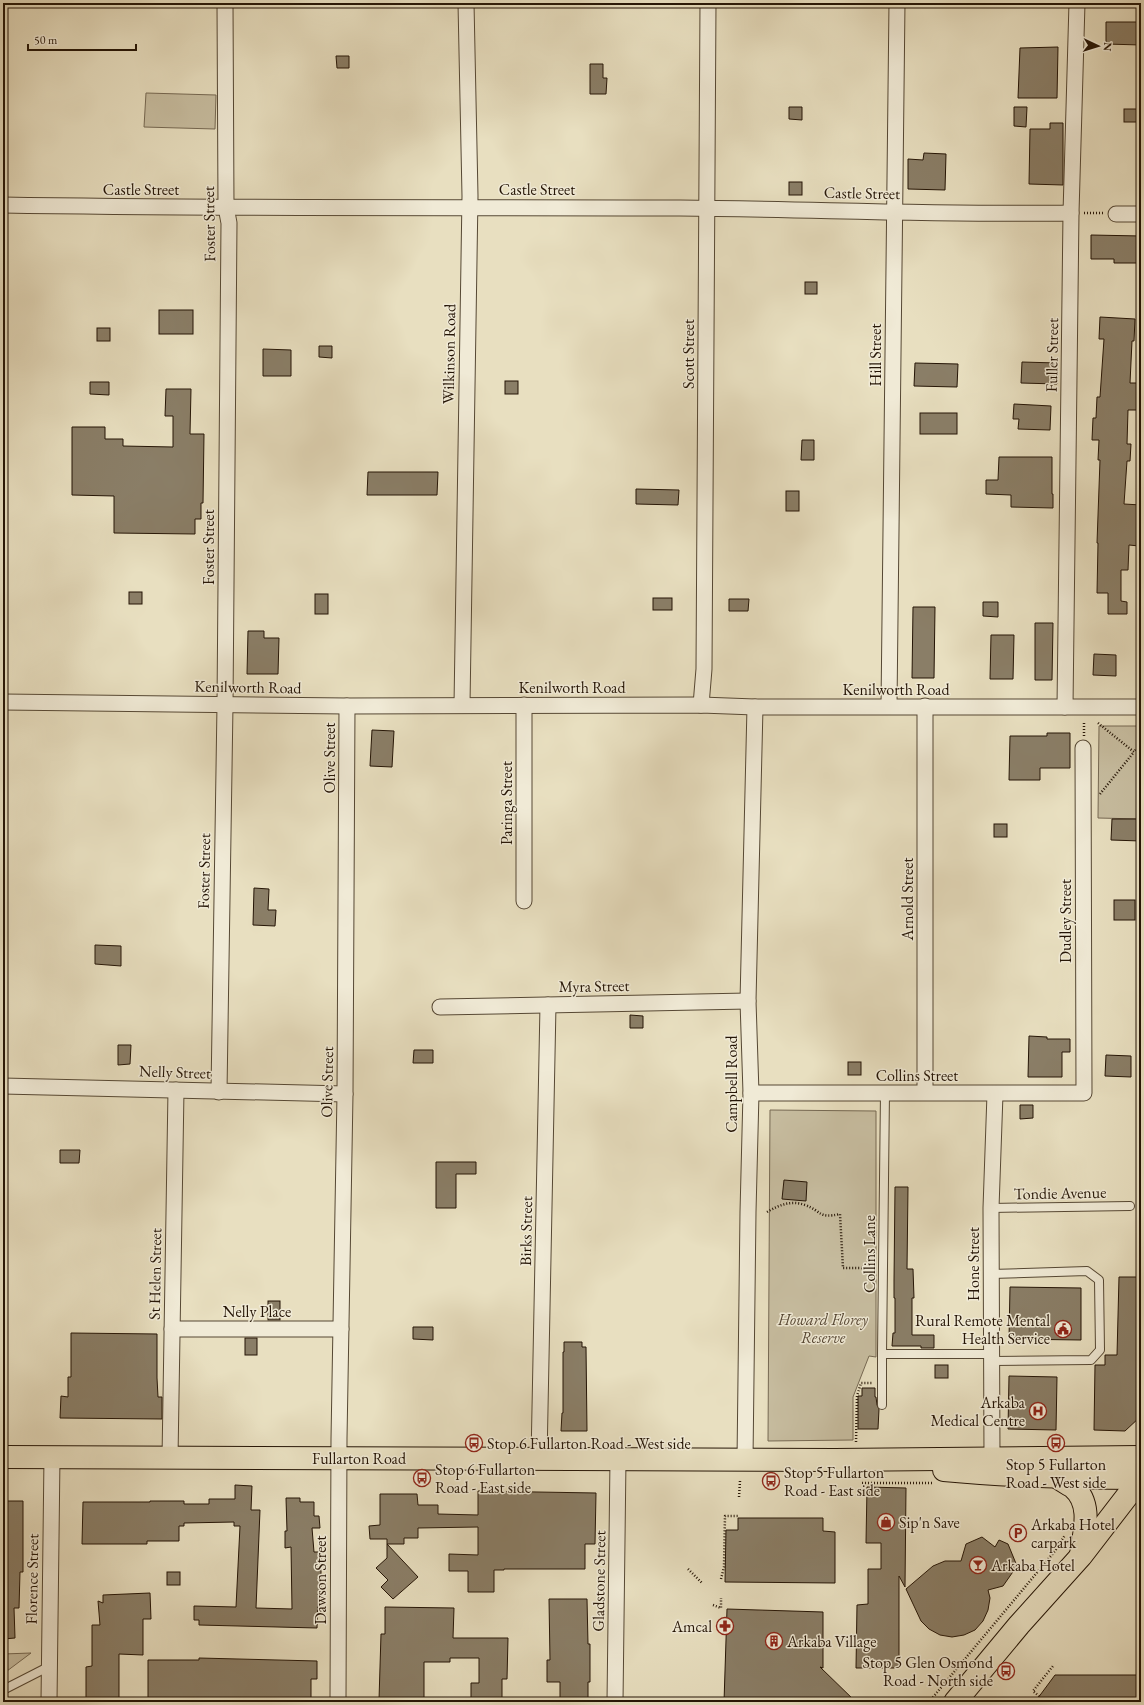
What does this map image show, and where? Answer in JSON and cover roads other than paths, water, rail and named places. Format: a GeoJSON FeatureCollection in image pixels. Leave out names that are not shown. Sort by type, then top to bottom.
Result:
{"type":"FeatureCollection","features":[{"type":"Feature","properties":{"kind":"main road","name":"Fullarton Road"},"geometry":{"type":"LineString","coordinates":[[3,1457],[836,1460],[992,1457],[1141,1457]]}},
{"type":"Feature","properties":{"kind":"main road","name":"Fullarton Road"},"geometry":{"type":"LineString","coordinates":[[836,1460],[992,1475],[1141,1478]]}},
{"type":"Feature","properties":{"kind":"main road"},"geometry":{"type":"LineString","coordinates":[[1057,1477],[1073,1488],[1082,1499],[1086,1515],[1081,1556]]}},
{"type":"Feature","properties":{"kind":"main road"},"geometry":{"type":"LineString","coordinates":[[958,1701],[1019,1625],[1081,1556],[1141,1478]]}},
{"type":"Feature","properties":{"kind":"street","name":"Foster Street"},"geometry":{"type":"LineString","coordinates":[[219,1092],[225,705],[229,231],[226,207],[225,3]]}},
{"type":"Feature","properties":{"kind":"street","name":"Wilkinson Road"},"geometry":{"type":"LineString","coordinates":[[462,705],[470,207],[466,3]]}},
{"type":"Feature","properties":{"kind":"street","name":"Scott Street"},"geometry":{"type":"LineString","coordinates":[[701,705],[704,661],[708,3]]}},
{"type":"Feature","properties":{"kind":"street","name":"Hill Street"},"geometry":{"type":"LineString","coordinates":[[889,706],[897,3]]}},
{"type":"Feature","properties":{"kind":"street","name":"Fuller Street"},"geometry":{"type":"LineString","coordinates":[[1065,707],[1071,213],[1077,3]]}},
{"type":"Feature","properties":{"kind":"street","name":"Castle Street"},"geometry":{"type":"LineString","coordinates":[[3,205],[707,208],[895,212],[1071,213]]}},
{"type":"Feature","properties":{"kind":"street"},"geometry":{"type":"LineString","coordinates":[[1116,214],[1141,214]]}},
{"type":"Feature","properties":{"kind":"street","name":"Kenilworth Road"},"geometry":{"type":"LineString","coordinates":[[3,702],[347,706],[701,705],[756,707],[1141,707]]}},
{"type":"Feature","properties":{"kind":"street","name":"Paringa Street"},"geometry":{"type":"LineString","coordinates":[[524,705],[524,901]]}},
{"type":"Feature","properties":{"kind":"street","name":"Olive Street"},"geometry":{"type":"LineString","coordinates":[[339,1458],[345,1094],[347,706]]}},
{"type":"Feature","properties":{"kind":"street","name":"Arnold Street"},"geometry":{"type":"LineString","coordinates":[[925,706],[925,1092]]}},
{"type":"Feature","properties":{"kind":"street","name":"Campbell Road"},"geometry":{"type":"LineString","coordinates":[[745,1460],[751,1093],[748,1001],[756,707]]}},
{"type":"Feature","properties":{"kind":"street","name":"Dudley Street"},"geometry":{"type":"LineString","coordinates":[[1084,748],[1084,1093]]}},
{"type":"Feature","properties":{"kind":"street","name":"Myra Street"},"geometry":{"type":"LineString","coordinates":[[440,1006],[748,1001]]}},
{"type":"Feature","properties":{"kind":"street","name":"Birks Street"},"geometry":{"type":"LineString","coordinates":[[539,1459],[548,1005]]}},
{"type":"Feature","properties":{"kind":"street","name":"Nelly Street"},"geometry":{"type":"LineString","coordinates":[[3,1086],[345,1094]]}},
{"type":"Feature","properties":{"kind":"street","name":"St Helen Street"},"geometry":{"type":"LineString","coordinates":[[170,1458],[176,1090]]}},
{"type":"Feature","properties":{"kind":"street","name":"Collins Street"},"geometry":{"type":"LineString","coordinates":[[751,1093],[1084,1093]]}},
{"type":"Feature","properties":{"kind":"street","name":"Hone Street"},"geometry":{"type":"LineString","coordinates":[[992,1457],[991,1208],[995,1094]]}},
{"type":"Feature","properties":{"kind":"street","name":"Nelly Place"},"geometry":{"type":"LineString","coordinates":[[172,1329],[341,1330]]}},
{"type":"Feature","properties":{"kind":"street","name":"Florence Street"},"geometry":{"type":"LineString","coordinates":[[49,1702],[52,1457]]}},
{"type":"Feature","properties":{"kind":"street","name":"Dawson Street"},"geometry":{"type":"LineString","coordinates":[[338,1702],[339,1458]]}},
{"type":"Feature","properties":{"kind":"street","name":"Gladstone Street"},"geometry":{"type":"LineString","coordinates":[[615,1702],[618,1459]]}},
{"type":"Feature","properties":{"kind":"lane","name":"Collins Lane"},"geometry":{"type":"LineString","coordinates":[[882,1405],[884,1092]]}},
{"type":"Feature","properties":{"kind":"lane","name":"Tondie Avenue"},"geometry":{"type":"LineString","coordinates":[[991,1208],[1130,1206]]}},
{"type":"Feature","properties":{"kind":"lane"},"geometry":{"type":"LineString","coordinates":[[882,1354],[1091,1360],[1100,1350],[1099,1280],[1087,1271],[991,1274]]}},
{"type":"Feature","properties":{"kind":"lane"},"geometry":{"type":"LineString","coordinates":[[3,1690],[50,1666]]}},
{"type":"Feature","properties":{"kind":"place","name":"Rural Remote Mental Health Service"},"geometry":{"type":"Point","coordinates":[1063,1329]}},
{"type":"Feature","properties":{"kind":"place","name":"Arkaba Medical Centre"},"geometry":{"type":"Point","coordinates":[1038,1411]}},
{"type":"Feature","properties":{"kind":"place","name":"Stop 6 Fullarton Road - West side"},"geometry":{"type":"Point","coordinates":[474,1443]}},
{"type":"Feature","properties":{"kind":"place","name":"Stop 5 Fullarton Road - West side"},"geometry":{"type":"Point","coordinates":[1056,1443]}},
{"type":"Feature","properties":{"kind":"place","name":"Stop 6 Fullarton Road - East side"},"geometry":{"type":"Point","coordinates":[422,1478]}},
{"type":"Feature","properties":{"kind":"place","name":"Stop 5 Fullarton Road - East side"},"geometry":{"type":"Point","coordinates":[771,1481]}},
{"type":"Feature","properties":{"kind":"place","name":"Sip'n Save"},"geometry":{"type":"Point","coordinates":[886,1522]}},
{"type":"Feature","properties":{"kind":"place","name":"Arkaba Hotel carpark"},"geometry":{"type":"Point","coordinates":[1018,1533]}},
{"type":"Feature","properties":{"kind":"place","name":"Arkaba Hotel"},"geometry":{"type":"Point","coordinates":[978,1565]}},
{"type":"Feature","properties":{"kind":"place","name":"Amcal"},"geometry":{"type":"Point","coordinates":[725,1626]}},
{"type":"Feature","properties":{"kind":"place","name":"Arkaba Village"},"geometry":{"type":"Point","coordinates":[774,1641]}},
{"type":"Feature","properties":{"kind":"place","name":"Stop 5 Glen Osmond Road - North side"},"geometry":{"type":"Point","coordinates":[1006,1671]}},
{"type":"Feature","properties":{"kind":"park label","name":"Howard Florey Reserve"},"geometry":{"type":"Point","coordinates":[823,1328]}}]}
